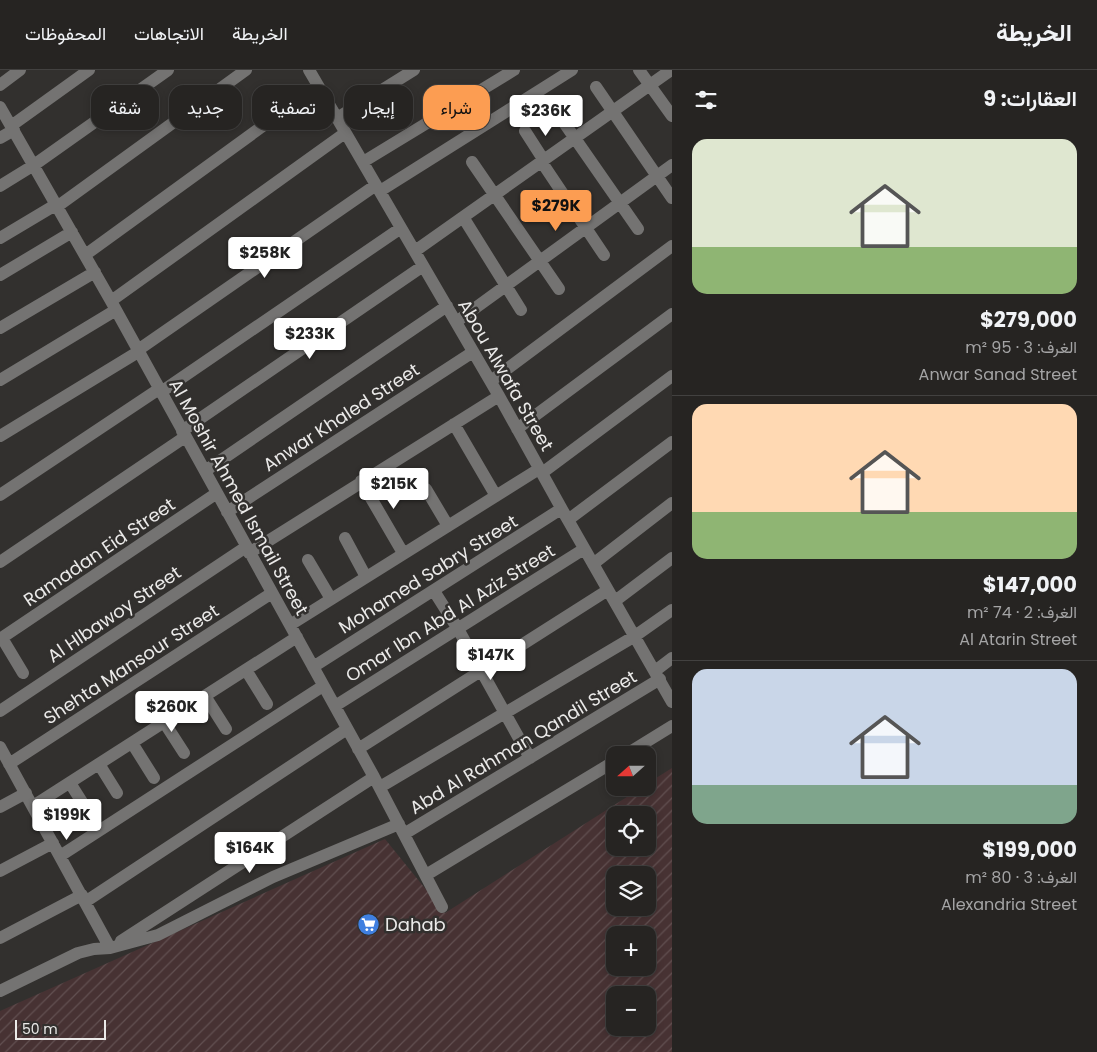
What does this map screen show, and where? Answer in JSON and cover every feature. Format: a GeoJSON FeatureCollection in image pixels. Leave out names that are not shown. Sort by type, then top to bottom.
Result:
{"type":"FeatureCollection","features":[{"type":"Feature","properties":{"kind":"street"},"geometry":{"type":"LineString","coordinates":[[0,85],[20,70]]}},
{"type":"Feature","properties":{"kind":"street"},"geometry":{"type":"LineString","coordinates":[[0,138],[88,70]]}},
{"type":"Feature","properties":{"kind":"street"},"geometry":{"type":"LineString","coordinates":[[0,186],[34,165],[168,70]]}},
{"type":"Feature","properties":{"kind":"street"},"geometry":{"type":"LineString","coordinates":[[0,238],[57,205],[246,70]]}},
{"type":"Feature","properties":{"kind":"street","name":"Abou Alwafa Street"},"geometry":{"type":"LineString","coordinates":[[309,70],[317,85]]}},
{"type":"Feature","properties":{"kind":"street"},"geometry":{"type":"LineString","coordinates":[[337,118],[396,75],[414,70]]}},
{"type":"Feature","properties":{"kind":"street"},"geometry":{"type":"LineString","coordinates":[[363,162],[500,74],[514,70]]}},
{"type":"Feature","properties":{"kind":"street"},"geometry":{"type":"LineString","coordinates":[[0,436],[138,351],[378,188],[572,70]]}},
{"type":"Feature","properties":{"kind":"street"},"geometry":{"type":"LineString","coordinates":[[640,70],[672,116]]}},
{"type":"Feature","properties":{"kind":"street"},"geometry":{"type":"LineString","coordinates":[[415,251],[671,70]]}},
{"type":"Feature","properties":{"kind":"street"},"geometry":{"type":"LineString","coordinates":[[596,87],[672,198]]}},
{"type":"Feature","properties":{"kind":"street","name":"Al Moshir Ahmed Ismail Street"},"geometry":{"type":"LineString","coordinates":[[0,106],[95,272],[290,624],[377,782],[442,907]]}},
{"type":"Feature","properties":{"kind":"street","name":"Abou Alwafa Street"},"geometry":{"type":"LineString","coordinates":[[334,113],[500,396],[564,515],[672,700]]}},
{"type":"Feature","properties":{"kind":"street"},"geometry":{"type":"LineString","coordinates":[[558,114],[638,229]]}},
{"type":"Feature","properties":{"kind":"street"},"geometry":{"type":"LineString","coordinates":[[85,255],[257,130]]}},
{"type":"Feature","properties":{"kind":"street"},"geometry":{"type":"LineString","coordinates":[[525,131],[604,254]]}},
{"type":"Feature","properties":{"kind":"street"},"geometry":{"type":"LineString","coordinates":[[0,380],[113,306],[345,133]]}},
{"type":"Feature","properties":{"kind":"street"},"geometry":{"type":"LineString","coordinates":[[472,162],[559,289]]}},
{"type":"Feature","properties":{"kind":"street"},"geometry":{"type":"LineString","coordinates":[[456,322],[672,165]]}},
{"type":"Feature","properties":{"kind":"street"},"geometry":{"type":"LineString","coordinates":[[463,217],[521,310]]}},
{"type":"Feature","properties":{"kind":"street"},"geometry":{"type":"LineString","coordinates":[[0,495],[401,228]]}},
{"type":"Feature","properties":{"kind":"street"},"geometry":{"type":"LineString","coordinates":[[0,275],[72,232]]}},
{"type":"Feature","properties":{"kind":"street"},"geometry":{"type":"LineString","coordinates":[[491,381],[672,246]]}},
{"type":"Feature","properties":{"kind":"street"},"geometry":{"type":"LineString","coordinates":[[0,562],[423,266]]}},
{"type":"Feature","properties":{"kind":"street"},"geometry":{"type":"LineString","coordinates":[[0,328],[95,272]]}},
{"type":"Feature","properties":{"kind":"street"},"geometry":{"type":"LineString","coordinates":[[205,471],[447,306]]}},
{"type":"Feature","properties":{"kind":"street"},"geometry":{"type":"LineString","coordinates":[[517,428],[672,314]]}},
{"type":"Feature","properties":{"kind":"street","name":"Anwar Khaled Street"},"geometry":{"type":"LineString","coordinates":[[227,512],[473,352]]}},
{"type":"Feature","properties":{"kind":"street"},"geometry":{"type":"LineString","coordinates":[[290,624],[496,496],[540,471],[672,376]]}},
{"type":"Feature","properties":{"kind":"street","name":"Al Hlbawoy Street"},"geometry":{"type":"LineString","coordinates":[[0,711],[248,550],[500,396]]}},
{"type":"Feature","properties":{"kind":"street"},"geometry":{"type":"LineString","coordinates":[[454,424],[496,496]]}},
{"type":"Feature","properties":{"kind":"street","name":"Mohamed Sabry Street"},"geometry":{"type":"LineString","coordinates":[[313,667],[434,591],[564,515],[672,442]]}},
{"type":"Feature","properties":{"kind":"street"},"geometry":{"type":"LineString","coordinates":[[361,482],[403,553]]}},
{"type":"Feature","properties":{"kind":"street"},"geometry":{"type":"LineString","coordinates":[[426,489],[448,526]]}},
{"type":"Feature","properties":{"kind":"street","name":"Ramadan Eid Street"},"geometry":{"type":"LineString","coordinates":[[1,638],[217,493]]}},
{"type":"Feature","properties":{"kind":"street"},"geometry":{"type":"LineString","coordinates":[[593,564],[672,503]]}},
{"type":"Feature","properties":{"kind":"street"},"geometry":{"type":"LineString","coordinates":[[345,538],[366,577]]}},
{"type":"Feature","properties":{"kind":"street","name":"Omar Ibn Abd Al Aziz Street"},"geometry":{"type":"LineString","coordinates":[[334,706],[584,549]]}},
{"type":"Feature","properties":{"kind":"street"},"geometry":{"type":"LineString","coordinates":[[358,749],[481,671],[611,596],[672,558]]}},
{"type":"Feature","properties":{"kind":"street"},"geometry":{"type":"LineString","coordinates":[[308,560],[331,599]]}},
{"type":"Feature","properties":{"kind":"street"},"geometry":{"type":"LineString","coordinates":[[434,591],[458,629],[530,758]]}},
{"type":"Feature","properties":{"kind":"street","name":"Shehta Mansour Street"},"geometry":{"type":"LineString","coordinates":[[9,764],[272,593]]}},
{"type":"Feature","properties":{"kind":"street"},"geometry":{"type":"LineString","coordinates":[[0,748],[110,948],[377,782],[505,713],[635,636],[672,610]]}},
{"type":"Feature","properties":{"kind":"street"},"geometry":{"type":"LineString","coordinates":[[33,806],[297,637]]}},
{"type":"Feature","properties":{"kind":"street"},"geometry":{"type":"LineString","coordinates":[[1,638],[24,673]]}},
{"type":"Feature","properties":{"kind":"street","name":"Abd Al Rahman Qandil Street"},"geometry":{"type":"LineString","coordinates":[[0,991],[78,952],[110,948],[158,936],[273,877],[401,829],[530,758],[657,675],[672,658]]}},
{"type":"Feature","properties":{"kind":"street"},"geometry":{"type":"LineString","coordinates":[[246,670],[267,704]]}},
{"type":"Feature","properties":{"kind":"street"},"geometry":{"type":"LineString","coordinates":[[60,856],[323,686]]}},
{"type":"Feature","properties":{"kind":"street"},"geometry":{"type":"LineString","coordinates":[[205,696],[226,729]]}},
{"type":"Feature","properties":{"kind":"street"},"geometry":{"type":"LineString","coordinates":[[164,722],[184,753]]}},
{"type":"Feature","properties":{"kind":"street"},"geometry":{"type":"LineString","coordinates":[[640,746],[672,726]]}},
{"type":"Feature","properties":{"kind":"street"},"geometry":{"type":"LineString","coordinates":[[0,938],[83,898],[347,729]]}},
{"type":"Feature","properties":{"kind":"street"},"geometry":{"type":"LineString","coordinates":[[132,743],[154,778]]}},
{"type":"Feature","properties":{"kind":"street"},"geometry":{"type":"LineString","coordinates":[[99,764],[117,793]]}},
{"type":"Feature","properties":{"kind":"street"},"geometry":{"type":"LineString","coordinates":[[426,875],[606,766]]}},
{"type":"Feature","properties":{"kind":"street"},"geometry":{"type":"LineString","coordinates":[[70,783],[87,810]]}},
{"type":"Feature","properties":{"kind":"street"},"geometry":{"type":"LineString","coordinates":[[0,807],[26,793]]}},
{"type":"Feature","properties":{"kind":"street"},"geometry":{"type":"LineString","coordinates":[[0,871],[53,843]]}},
{"type":"Feature","properties":{"kind":"shaded area"},"geometry":{"type":"Polygon","coordinates":[[[672,768],[672,1052],[0,1052],[0,1011],[385,839],[445,913],[606,810],[606,856],[656,856],[656,806],[613,806],[628,796],[656,796],[656,778],[672,768]]]}},
{"type":"Feature","properties":{"kind":"place","name":"Dahab"},"geometry":{"type":"Point","coordinates":[369,924]}}]}
